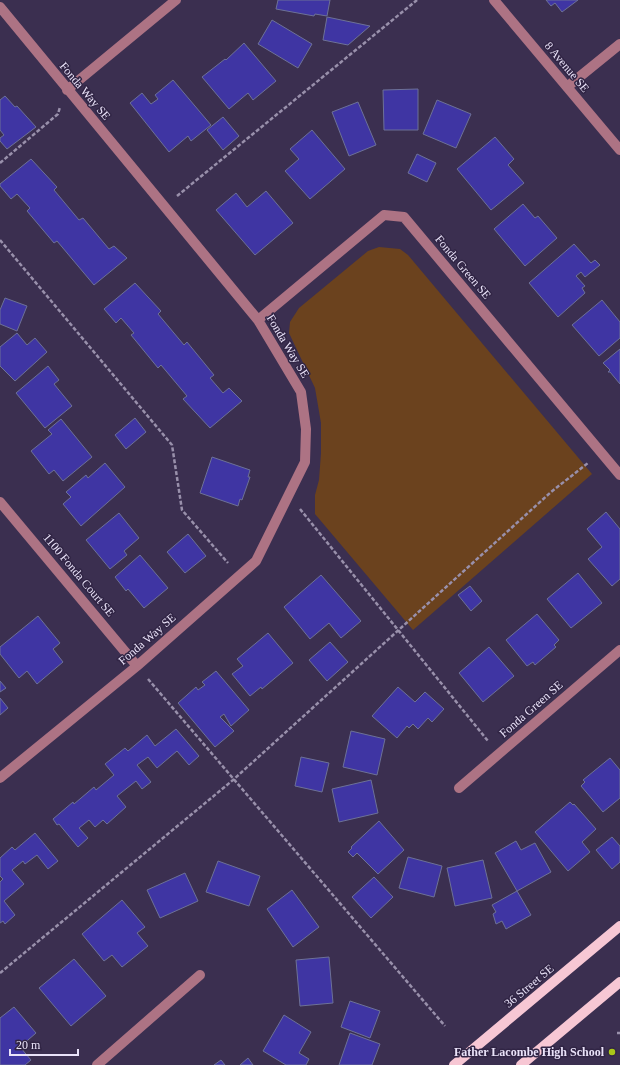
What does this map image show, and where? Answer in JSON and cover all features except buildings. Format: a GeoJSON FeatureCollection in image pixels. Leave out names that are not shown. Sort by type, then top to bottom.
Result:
{"type":"FeatureCollection","features":[{"type":"Feature","properties":{"kind":"main road","name":"36 Street SE"},"geometry":{"type":"LineString","coordinates":[[454,1065],[620,926]]}},
{"type":"Feature","properties":{"kind":"main road"},"geometry":{"type":"LineString","coordinates":[[521,1065],[620,982]]}},
{"type":"Feature","properties":{"kind":"street"},"geometry":{"type":"LineString","coordinates":[[67,90],[176,0]]}},
{"type":"Feature","properties":{"kind":"street","name":"8 Avenue SE"},"geometry":{"type":"LineString","coordinates":[[494,0],[620,150]]}},
{"type":"Feature","properties":{"kind":"street","name":"Fonda Way SE"},"geometry":{"type":"LineString","coordinates":[[0,7],[258,320],[301,392],[306,429],[304,462],[256,561],[137,666],[0,778]]}},
{"type":"Feature","properties":{"kind":"street"},"geometry":{"type":"LineString","coordinates":[[567,87],[620,44]]}},
{"type":"Feature","properties":{"kind":"street","name":"Fonda Green SE"},"geometry":{"type":"LineString","coordinates":[[258,320],[384,215],[404,217],[620,475]]}},
{"type":"Feature","properties":{"kind":"street","name":"1100 Fonda Court SE"},"geometry":{"type":"LineString","coordinates":[[0,502],[137,666]]}},
{"type":"Feature","properties":{"kind":"street","name":"Fonda Green SE"},"geometry":{"type":"LineString","coordinates":[[459,788],[620,650]]}},
{"type":"Feature","properties":{"kind":"street"},"geometry":{"type":"LineString","coordinates":[[97,1065],[200,975]]}},
{"type":"Feature","properties":{"kind":"path"},"geometry":{"type":"LineString","coordinates":[[164,207],[417,0]]}},
{"type":"Feature","properties":{"kind":"path"},"geometry":{"type":"LineString","coordinates":[[0,163],[58,114],[67,90]]}},
{"type":"Feature","properties":{"kind":"path"},"geometry":{"type":"LineString","coordinates":[[0,240],[172,445],[182,510],[239,576]]}},
{"type":"Feature","properties":{"kind":"path"},"geometry":{"type":"LineString","coordinates":[[0,973],[232,780],[551,492],[601,452]]}},
{"type":"Feature","properties":{"kind":"path"},"geometry":{"type":"LineString","coordinates":[[288,495],[499,754]]}},
{"type":"Feature","properties":{"kind":"path"},"geometry":{"type":"LineString","coordinates":[[137,666],[232,780],[445,1026]]}},
{"type":"Feature","properties":{"kind":"shaded area"},"geometry":{"type":"Polygon","coordinates":[[[379,247],[400,249],[408,255],[592,474],[413,630],[315,514],[315,495],[319,480],[321,453],[321,423],[315,388],[289,333],[290,322],[299,308],[368,251],[379,247]]]}},
{"type":"Feature","properties":{"kind":"place","name":"Father Lacombe High School"},"geometry":{"type":"Point","coordinates":[612,1052]}}]}
